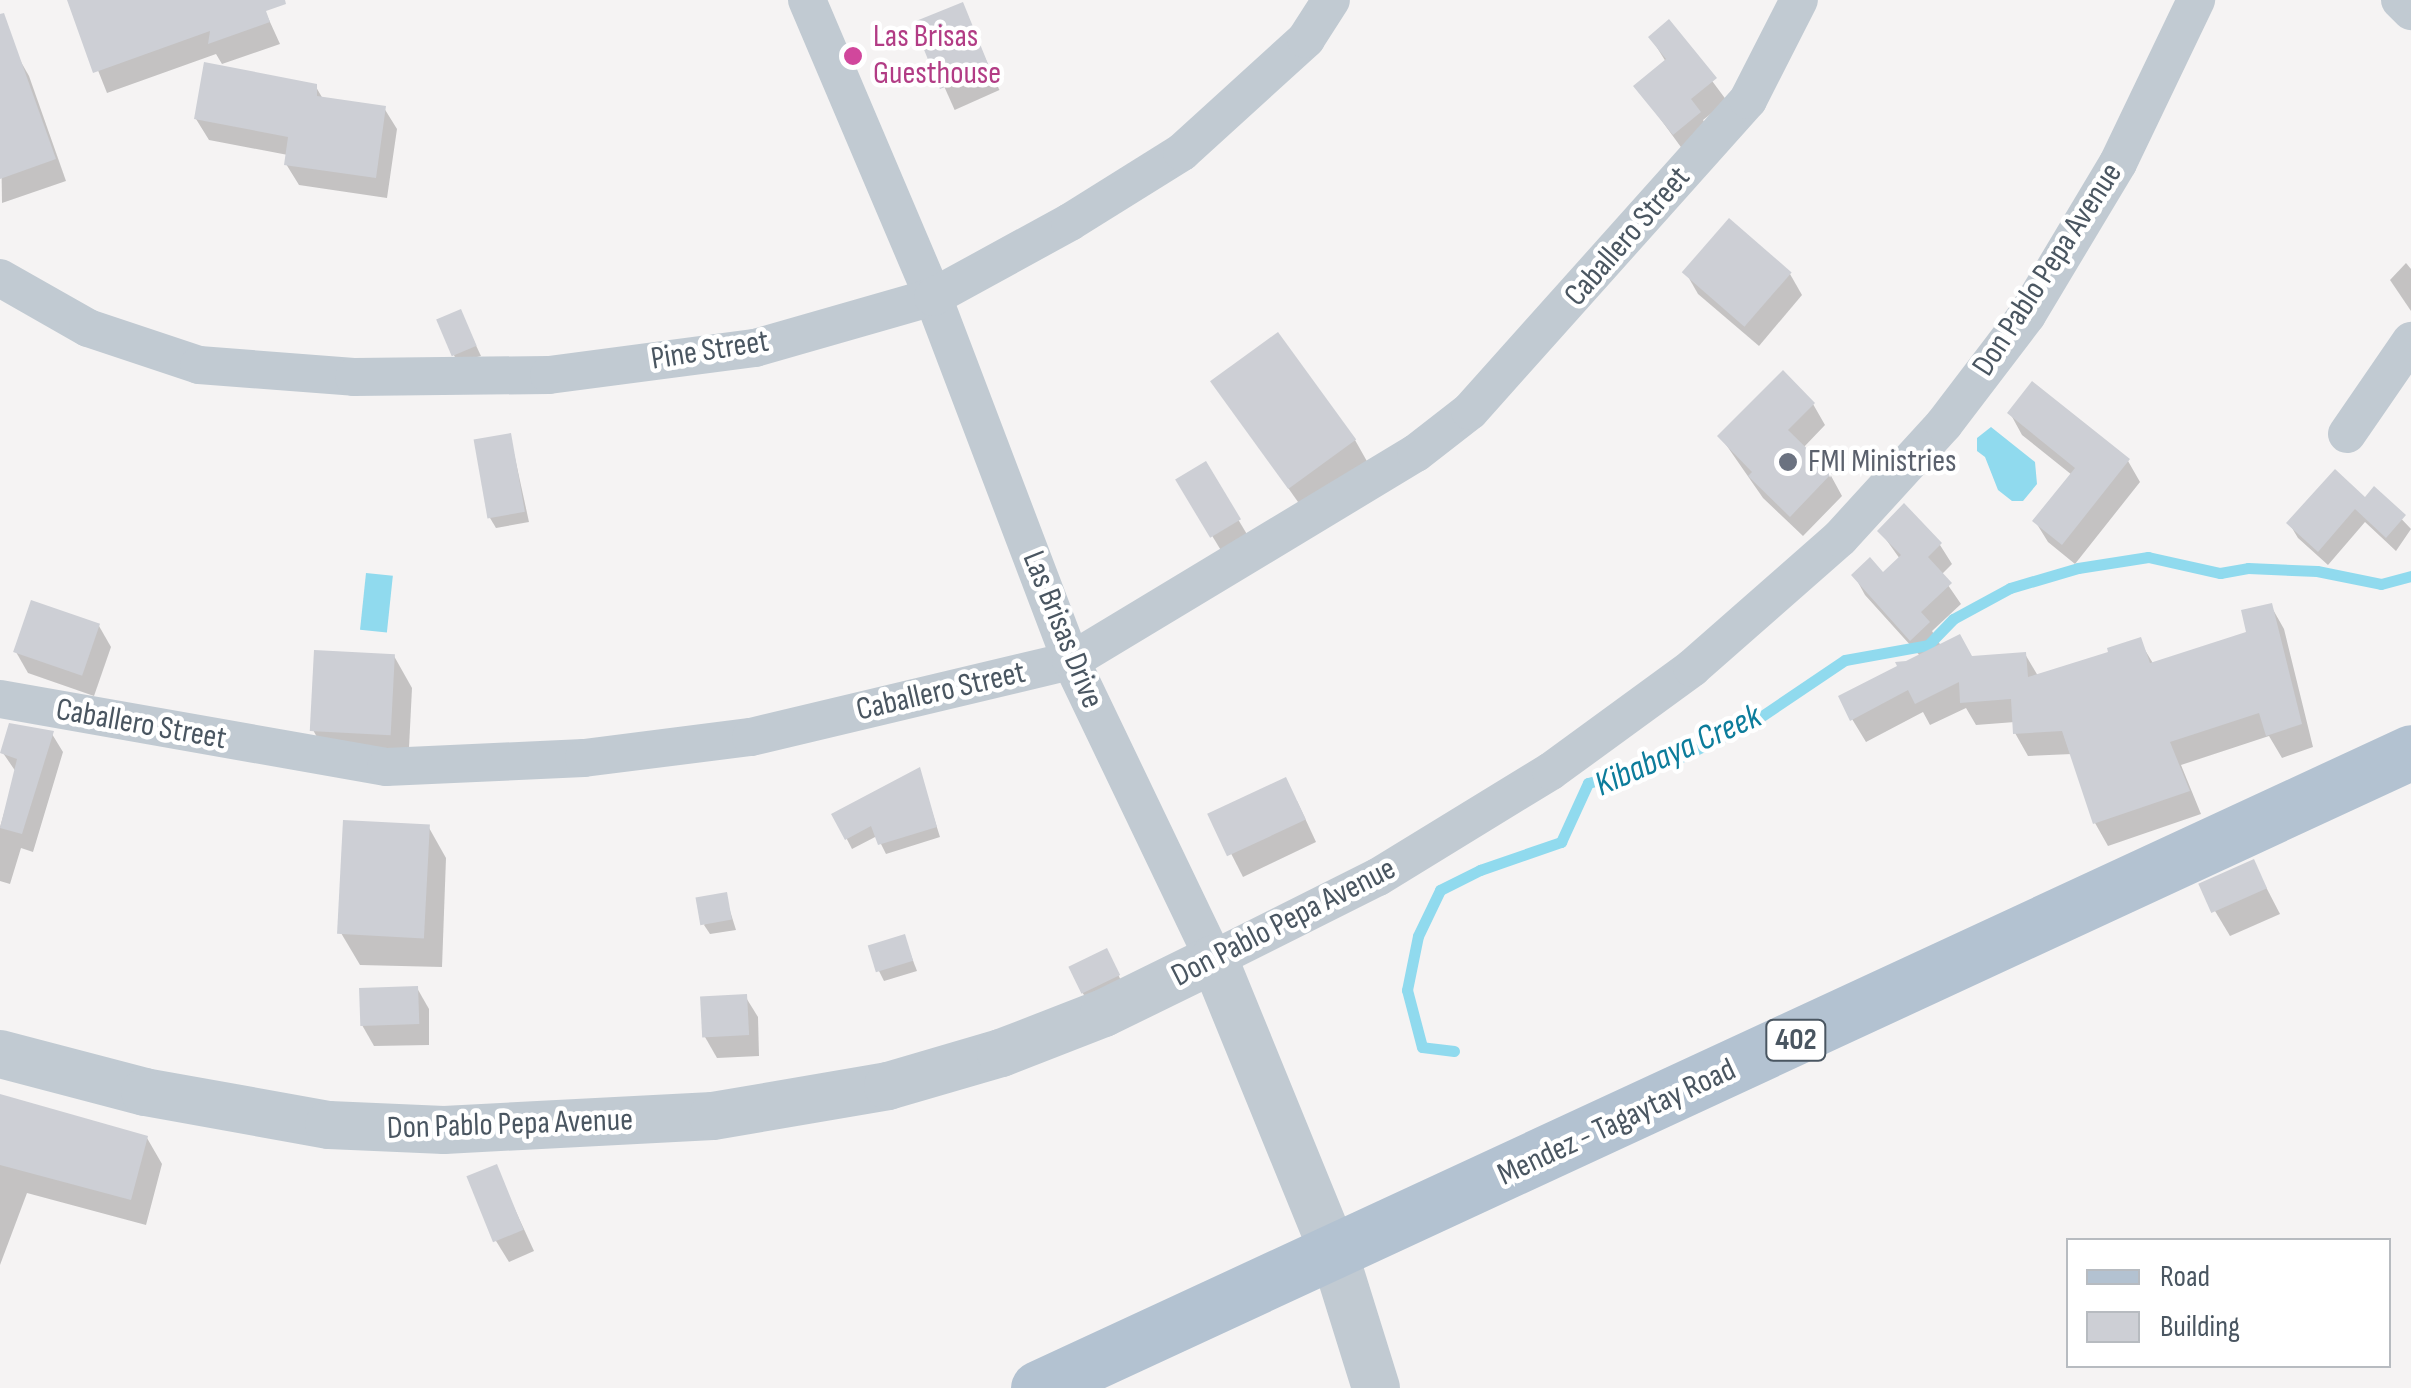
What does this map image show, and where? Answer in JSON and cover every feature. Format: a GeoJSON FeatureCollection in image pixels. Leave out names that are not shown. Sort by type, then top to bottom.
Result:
{"type":"FeatureCollection","features":[{"type":"Feature","properties":{"kind":"main road","name":"Mendez - Tagaytay Road"},"geometry":{"type":"LineString","coordinates":[[1038,1388],[2411,752]]}},
{"type":"Feature","properties":{"kind":"street","name":"Las Brisas Drive"},"geometry":{"type":"LineString","coordinates":[[807,0],[933,297],[1070,661],[1214,959],[1334,1253],[1376,1388]]}},
{"type":"Feature","properties":{"kind":"street","name":"Pine Street"},"geometry":{"type":"LineString","coordinates":[[0,278],[88,328],[199,364],[354,376],[550,375],[754,348],[933,297],[1070,222],[1182,152],[1306,38],[1331,0]]}},
{"type":"Feature","properties":{"kind":"street","name":"Caballero Street"},"geometry":{"type":"LineString","coordinates":[[0,699],[386,766],[584,758],[751,737],[1070,661],[1416,453],[1470,411],[1748,100],[1798,0]]}},
{"type":"Feature","properties":{"kind":"street","name":"Don Pablo Pepa Avenue"},"geometry":{"type":"LineString","coordinates":[[0,1054],[145,1092],[329,1126],[444,1130],[713,1116],[888,1086],[986,1058],[1104,1013],[1378,877],[1551,771],[1692,668],[1840,538],[1944,424],[2026,315],[2118,163],[2196,0]]}},
{"type":"Feature","properties":{"kind":"street"},"geometry":{"type":"LineString","coordinates":[[2400,0],[2411,11]]}},
{"type":"Feature","properties":{"kind":"street"},"geometry":{"type":"LineString","coordinates":[[2347,434],[2411,342]]}},
{"type":"Feature","properties":{"kind":"water"},"geometry":{"type":"Polygon","coordinates":[[[1991,427],[2035,462],[2037,484],[2023,501],[2012,501],[1998,490],[1985,457],[1977,451],[1977,438],[1991,427]]]}},
{"type":"Feature","properties":{"kind":"water"},"geometry":{"type":"Polygon","coordinates":[[[366,573],[393,576],[387,633],[360,630],[366,573]]]}},
{"type":"Feature","properties":{"kind":"building"},"geometry":{"type":"Polygon","coordinates":[[[67,0],[285,0],[286,4],[266,11],[270,22],[208,44],[210,31],[93,73],[67,0]]]}},
{"type":"Feature","properties":{"kind":"building"},"geometry":{"type":"Polygon","coordinates":[[[963,2],[990,69],[940,89],[913,22],[963,2]]]}},
{"type":"Feature","properties":{"kind":"building"},"geometry":{"type":"Polygon","coordinates":[[[4,13],[56,159],[0,179],[0,14],[4,13]]]}},
{"type":"Feature","properties":{"kind":"building"},"geometry":{"type":"Polygon","coordinates":[[[1669,19],[1717,78],[1691,99],[1701,112],[1673,135],[1633,86],[1666,59],[1648,37],[1669,19]]]}},
{"type":"Feature","properties":{"kind":"building"},"geometry":{"type":"Polygon","coordinates":[[[204,62],[317,84],[317,96],[386,106],[376,178],[284,165],[288,137],[194,119],[204,62]]]}},
{"type":"Feature","properties":{"kind":"building"},"geometry":{"type":"Polygon","coordinates":[[[1729,218],[1792,272],[1744,327],[1682,272],[1729,218]]]}},
{"type":"Feature","properties":{"kind":"building"},"geometry":{"type":"Polygon","coordinates":[[[461,309],[477,346],[452,356],[436,320],[461,309]]]}},
{"type":"Feature","properties":{"kind":"building"},"geometry":{"type":"Polygon","coordinates":[[[1278,332],[1356,440],[1288,489],[1210,381],[1278,332]]]}},
{"type":"Feature","properties":{"kind":"building"},"geometry":{"type":"Polygon","coordinates":[[[1783,370],[1815,403],[1788,430],[1832,473],[1790,517],[1748,476],[1752,472],[1717,436],[1783,370]]]}},
{"type":"Feature","properties":{"kind":"building"},"geometry":{"type":"Polygon","coordinates":[[[2032,381],[2130,459],[2062,545],[2032,521],[2075,468],[2007,413],[2032,381]]]}},
{"type":"Feature","properties":{"kind":"building"},"geometry":{"type":"Polygon","coordinates":[[[511,433],[525,512],[487,518],[474,440],[511,433]]]}},
{"type":"Feature","properties":{"kind":"building"},"geometry":{"type":"Polygon","coordinates":[[[1206,461],[1241,519],[1210,538],[1175,480],[1206,461]]]}},
{"type":"Feature","properties":{"kind":"building"},"geometry":{"type":"Polygon","coordinates":[[[2335,469],[2365,497],[2374,486],[2406,515],[2386,538],[2355,509],[2318,552],[2286,523],[2335,469]]]}},
{"type":"Feature","properties":{"kind":"building"},"geometry":{"type":"Polygon","coordinates":[[[1904,503],[1942,543],[1928,557],[1952,583],[1921,612],[1930,622],[1910,641],[1851,575],[1870,557],[1883,572],[1901,555],[1877,531],[1904,503]]]}},
{"type":"Feature","properties":{"kind":"building"},"geometry":{"type":"Polygon","coordinates":[[[31,600],[100,624],[82,676],[13,652],[31,600]]]}},
{"type":"Feature","properties":{"kind":"building"},"geometry":{"type":"Polygon","coordinates":[[[2272,603],[2302,724],[2266,736],[2259,713],[2170,742],[2190,791],[2093,824],[2062,731],[2013,734],[2011,699],[1960,703],[1959,682],[1915,704],[1908,690],[1850,721],[1838,696],[1897,666],[1895,662],[1906,661],[1960,634],[1972,656],[2026,652],[2028,677],[2108,652],[2107,648],[2141,637],[2150,663],[2246,632],[2241,610],[2272,603]]]}},
{"type":"Feature","properties":{"kind":"building"},"geometry":{"type":"Polygon","coordinates":[[[314,650],[395,654],[391,735],[310,731],[314,650]]]}},
{"type":"Feature","properties":{"kind":"building"},"geometry":{"type":"Polygon","coordinates":[[[9,723],[54,731],[22,834],[0,828],[17,759],[0,753],[9,723]]]}},
{"type":"Feature","properties":{"kind":"building"},"geometry":{"type":"Polygon","coordinates":[[[920,767],[937,827],[878,845],[871,826],[845,840],[831,814],[920,767]]]}},
{"type":"Feature","properties":{"kind":"building"},"geometry":{"type":"Polygon","coordinates":[[[1286,777],[1306,820],[1227,856],[1207,814],[1286,777]]]}},
{"type":"Feature","properties":{"kind":"building"},"geometry":{"type":"Polygon","coordinates":[[[343,820],[430,825],[424,938],[337,934],[343,820]]]}},
{"type":"Feature","properties":{"kind":"building"},"geometry":{"type":"Polygon","coordinates":[[[2254,859],[2267,888],[2211,913],[2198,884],[2254,859]]]}},
{"type":"Feature","properties":{"kind":"building"},"geometry":{"type":"Polygon","coordinates":[[[727,892],[732,920],[700,925],[695,898],[727,892]]]}},
{"type":"Feature","properties":{"kind":"building"},"geometry":{"type":"Polygon","coordinates":[[[905,934],[913,961],[876,972],[868,945],[905,934]]]}},
{"type":"Feature","properties":{"kind":"building"},"geometry":{"type":"Polygon","coordinates":[[[1107,948],[1120,975],[1082,994],[1068,967],[1107,948]]]}},
{"type":"Feature","properties":{"kind":"building"},"geometry":{"type":"Polygon","coordinates":[[[418,986],[419,1024],[360,1026],[359,988],[418,986]]]}},
{"type":"Feature","properties":{"kind":"building"},"geometry":{"type":"Polygon","coordinates":[[[747,994],[749,1035],[702,1037],[700,996],[747,994]]]}},
{"type":"Feature","properties":{"kind":"building"},"geometry":{"type":"Polygon","coordinates":[[[0,1094],[148,1136],[131,1200],[0,1165],[0,1094]]]}},
{"type":"Feature","properties":{"kind":"building"},"geometry":{"type":"Polygon","coordinates":[[[497,1164],[524,1230],[493,1242],[466,1176],[497,1164]]]}},
{"type":"Feature","properties":{"kind":"waterway","name":"Kibabaya Creek"},"geometry":{"type":"LineString","coordinates":[[1454,1051],[1422,1047],[1407,990],[1418,936],[1440,890],[1480,870],[1561,842],[1588,783],[1675,760],[1753,722],[1845,660],[1928,645],[1953,619],[2010,588],[2078,568],[2148,557],[2220,573],[2248,568],[2317,571],[2381,584],[2411,576]]}},
{"type":"Feature","properties":{"kind":"place","name":"Las Brisas Guesthouse"},"geometry":{"type":"Point","coordinates":[853,56]}},
{"type":"Feature","properties":{"kind":"place","name":"FMI Ministries"},"geometry":{"type":"Point","coordinates":[1788,462]}}]}
